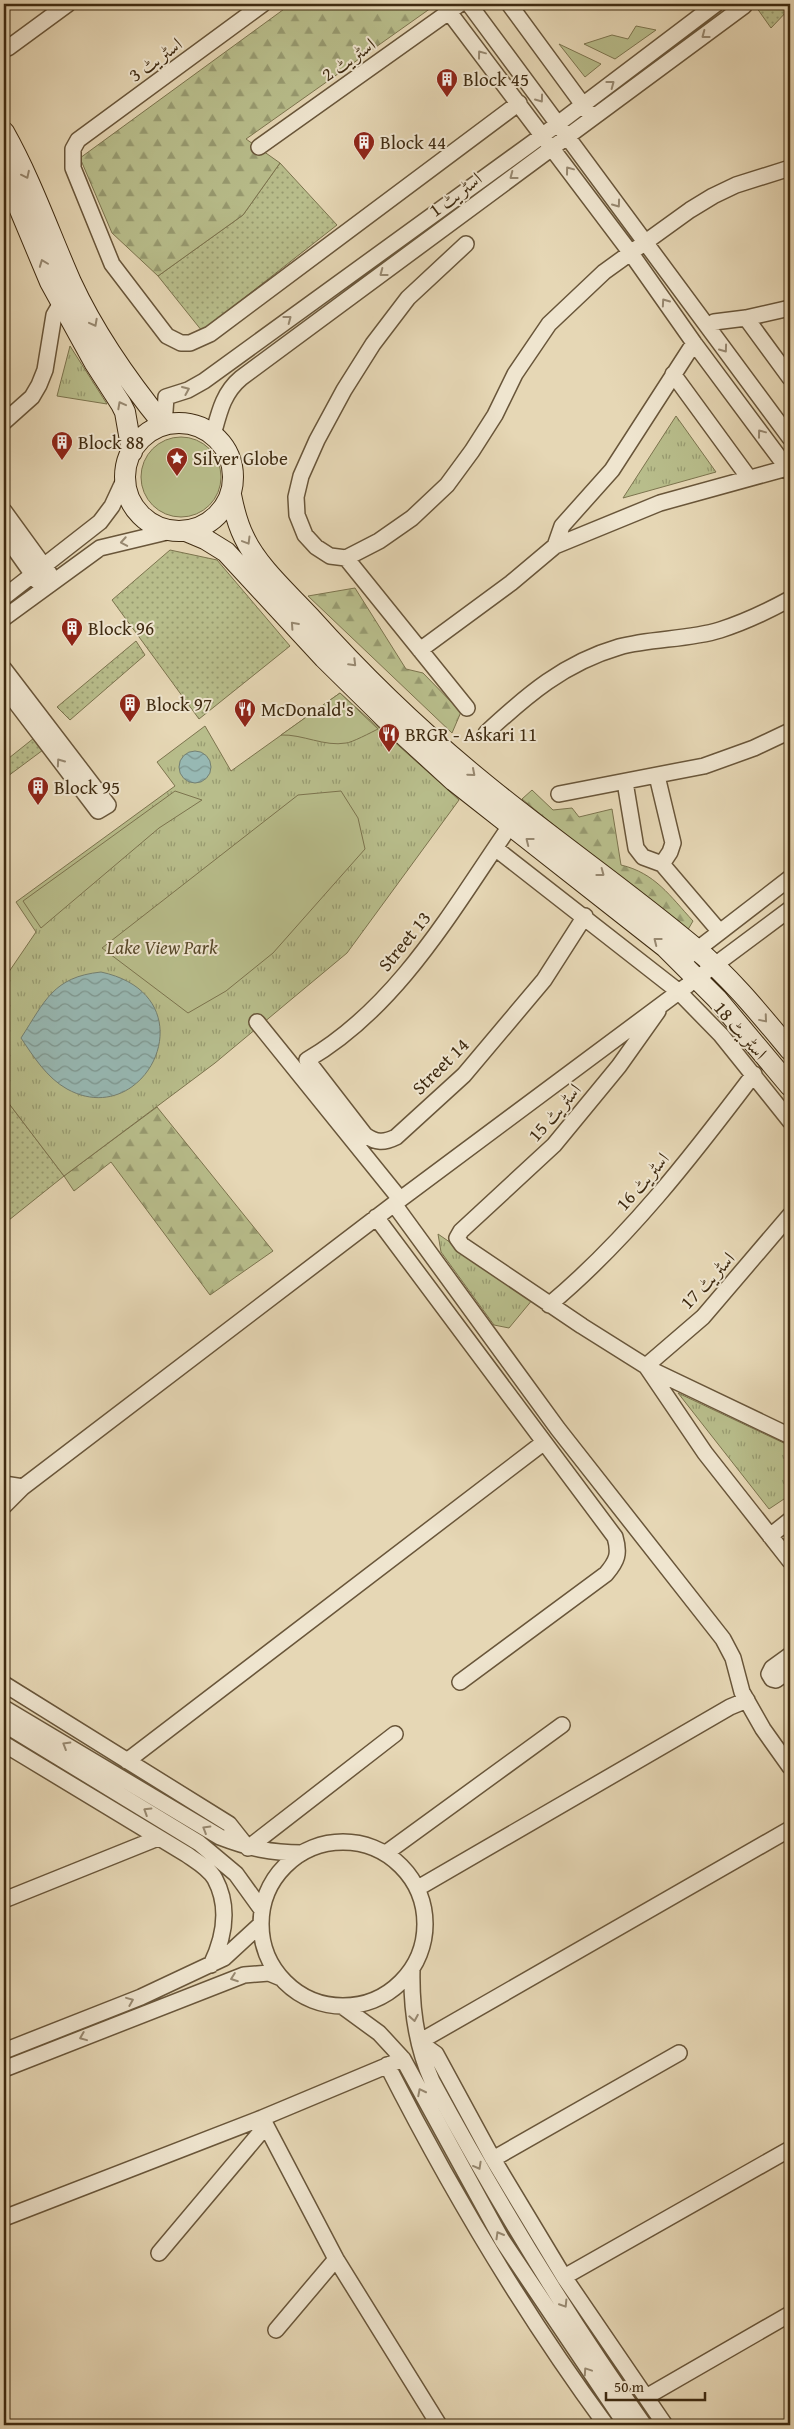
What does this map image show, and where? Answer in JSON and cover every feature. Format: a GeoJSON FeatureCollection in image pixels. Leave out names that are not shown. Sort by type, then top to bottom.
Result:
{"type":"FeatureCollection","features":[{"type":"Feature","properties":{"kind":"street"},"geometry":{"type":"LineString","coordinates":[[8,48],[68,4]]}},
{"type":"Feature","properties":{"kind":"street","name":"اسٹریٹ 3"},"geometry":{"type":"LineString","coordinates":[[263,4],[78,140],[73,149],[73,168],[112,264],[167,336],[181,343],[190,343],[210,334],[519,103]]}},
{"type":"Feature","properties":{"kind":"street"},"geometry":{"type":"LineString","coordinates":[[469,4],[790,438]]}},
{"type":"Feature","properties":{"kind":"street"},"geometry":{"type":"LineString","coordinates":[[509,4],[593,118]]}},
{"type":"Feature","properties":{"kind":"street","name":"اسٹریٹ 1"},"geometry":{"type":"LineString","coordinates":[[164,425],[166,397],[188,390],[204,381],[249,349],[558,124],[716,4]]}},
{"type":"Feature","properties":{"kind":"street","name":"اسٹریٹ 1"},"geometry":{"type":"LineString","coordinates":[[213,435],[220,408],[226,395],[237,382],[743,5]]}},
{"type":"Feature","properties":{"kind":"street"},"geometry":{"type":"LineString","coordinates":[[420,650],[511,583],[555,546],[660,503],[749,478],[789,470],[519,103],[451,6]]}},
{"type":"Feature","properties":{"kind":"street","name":"اسٹریٹ 2"},"geometry":{"type":"LineString","coordinates":[[259,147],[451,6]]}},
{"type":"Feature","properties":{"kind":"street"},"geometry":{"type":"LineString","coordinates":[[4,132],[32,188],[72,283],[102,338],[128,380],[164,425]]}},
{"type":"Feature","properties":{"kind":"street"},"geometry":{"type":"LineString","coordinates":[[466,244],[408,298],[373,344],[344,390],[317,440],[302,476],[296,497],[297,514],[305,535],[316,547],[330,556],[346,558],[379,541],[412,518],[447,485],[472,451],[494,415],[515,374],[549,324],[597,278],[630,252],[714,196],[736,186],[790,168]]}},
{"type":"Feature","properties":{"kind":"street"},"geometry":{"type":"LineString","coordinates":[[4,172],[61,303],[122,404],[132,452]]}},
{"type":"Feature","properties":{"kind":"street"},"geometry":{"type":"LineString","coordinates":[[4,422],[32,397],[38,385],[45,370],[54,315],[61,303]]}},
{"type":"Feature","properties":{"kind":"street"},"geometry":{"type":"LineString","coordinates":[[708,327],[714,322],[787,313]]}},
{"type":"Feature","properties":{"kind":"street"},"geometry":{"type":"LineString","coordinates":[[746,318],[790,378]]}},
{"type":"Feature","properties":{"kind":"street"},"geometry":{"type":"LineString","coordinates":[[555,546],[562,526],[612,470],[694,343]]}},
{"type":"Feature","properties":{"kind":"street"},"geometry":{"type":"LineString","coordinates":[[673,374],[749,478]]}},
{"type":"Feature","properties":{"kind":"street"},"geometry":{"type":"LineString","coordinates":[[4,597],[100,522],[112,506],[125,478],[132,452],[145,435],[164,425],[190,424],[213,435],[223,444],[229,456],[234,482],[231,495],[224,509],[214,520],[200,528],[100,548],[48,584],[4,618]]}},
{"type":"Feature","properties":{"kind":"street"},"geometry":{"type":"LineString","coordinates":[[125,478],[131,502],[138,513],[148,522],[205,538],[226,552],[324,658],[385,718],[454,781],[658,941],[681,962],[790,1086]]}},
{"type":"Feature","properties":{"kind":"street"},"geometry":{"type":"LineString","coordinates":[[231,495],[236,521],[245,540],[263,565],[324,633],[388,698],[479,779],[629,894],[696,949],[738,988],[790,1050]]}},
{"type":"Feature","properties":{"kind":"street"},"geometry":{"type":"LineString","coordinates":[[4,511],[48,584]]}},
{"type":"Feature","properties":{"kind":"street"},"geometry":{"type":"LineString","coordinates":[[4,534],[39,570]]}},
{"type":"Feature","properties":{"kind":"street"},"geometry":{"type":"LineString","coordinates":[[346,558],[467,708]]}},
{"type":"Feature","properties":{"kind":"street"},"geometry":{"type":"LineString","coordinates":[[486,733],[528,694],[570,666],[620,647],[720,630],[765,613],[790,599]]}},
{"type":"Feature","properties":{"kind":"street"},"geometry":{"type":"LineString","coordinates":[[4,669],[44,730],[98,811],[108,805],[44,730],[4,687]]}},
{"type":"Feature","properties":{"kind":"street"},"geometry":{"type":"LineString","coordinates":[[560,794],[704,766],[754,748],[790,731]]}},
{"type":"Feature","properties":{"kind":"street"},"geometry":{"type":"LineString","coordinates":[[657,776],[673,842],[670,852],[662,864]]}},
{"type":"Feature","properties":{"kind":"street"},"geometry":{"type":"LineString","coordinates":[[625,782],[636,848],[643,857],[662,864],[720,932]]}},
{"type":"Feature","properties":{"kind":"street","name":"Street 13"},"geometry":{"type":"LineString","coordinates":[[307,1060],[326,1049],[353,1027],[401,978],[439,931],[510,826]]}},
{"type":"Feature","properties":{"kind":"street","name":"اسٹریٹ 18"},"geometry":{"type":"LineString","coordinates":[[495,848],[585,916],[678,991],[721,1035],[790,1121]]}},
{"type":"Feature","properties":{"kind":"street"},"geometry":{"type":"LineString","coordinates":[[681,962],[790,878]]}},
{"type":"Feature","properties":{"kind":"street"},"geometry":{"type":"LineString","coordinates":[[4,1506],[23,1487],[397,1201],[790,909]]}},
{"type":"Feature","properties":{"kind":"street","name":"Street 14"},"geometry":{"type":"LineString","coordinates":[[307,1060],[365,1135],[373,1141],[386,1142],[396,1137],[464,1075],[544,980],[585,916]]}},
{"type":"Feature","properties":{"kind":"street","name":"اسٹریٹ 15"},"geometry":{"type":"LineString","coordinates":[[549,1305],[462,1245],[457,1238],[461,1231],[554,1145],[618,1066],[666,1000]]}},
{"type":"Feature","properties":{"kind":"street"},"geometry":{"type":"LineString","coordinates":[[257,1022],[397,1201],[558,1429],[723,1639],[733,1658],[742,1692],[763,1729],[790,1767]]}},
{"type":"Feature","properties":{"kind":"street","name":"اسٹریٹ 16"},"geometry":{"type":"LineString","coordinates":[[549,1305],[578,1280],[656,1196],[754,1074]]}},
{"type":"Feature","properties":{"kind":"street","name":"اسٹریٹ 17"},"geometry":{"type":"LineString","coordinates":[[646,1366],[703,1317],[790,1215]]}},
{"type":"Feature","properties":{"kind":"street"},"geometry":{"type":"LineString","coordinates":[[376,1217],[615,1537],[618,1548],[618,1558],[606,1574],[460,1682]]}},
{"type":"Feature","properties":{"kind":"street"},"geometry":{"type":"LineString","coordinates":[[549,1305],[646,1366],[790,1436]]}},
{"type":"Feature","properties":{"kind":"street"},"geometry":{"type":"LineString","coordinates":[[646,1366],[705,1453],[790,1561]]}},
{"type":"Feature","properties":{"kind":"street"},"geometry":{"type":"LineString","coordinates":[[127,1761],[543,1443]]}},
{"type":"Feature","properties":{"kind":"street"},"geometry":{"type":"LineString","coordinates":[[4,1484],[23,1487]]}},
{"type":"Feature","properties":{"kind":"street"},"geometry":{"type":"LineString","coordinates":[[770,1536],[790,1520]]}},
{"type":"Feature","properties":{"kind":"street"},"geometry":{"type":"LineString","coordinates":[[790,1655],[770,1670],[770,1677],[776,1680],[790,1670]]}},
{"type":"Feature","properties":{"kind":"street"},"geometry":{"type":"LineString","coordinates":[[4,1684],[229,1824],[248,1848]]}},
{"type":"Feature","properties":{"kind":"street"},"geometry":{"type":"LineString","coordinates":[[418,1888],[730,1707],[747,1700]]}},
{"type":"Feature","properties":{"kind":"street"},"geometry":{"type":"LineString","coordinates":[[4,1708],[220,1837],[248,1848],[273,1853],[302,1853]]}},
{"type":"Feature","properties":{"kind":"street"},"geometry":{"type":"LineString","coordinates":[[4,1724],[199,1843],[236,1874],[262,1917]]}},
{"type":"Feature","properties":{"kind":"street"},"geometry":{"type":"LineString","coordinates":[[386,1853],[562,1726]]}},
{"type":"Feature","properties":{"kind":"street"},"geometry":{"type":"LineString","coordinates":[[248,1848],[395,1734]]}},
{"type":"Feature","properties":{"kind":"street"},"geometry":{"type":"LineString","coordinates":[[4,1744],[203,1866],[214,1878],[222,1897],[224,1911],[220,1946],[211,1964]]}},
{"type":"Feature","properties":{"kind":"street"},"geometry":{"type":"LineString","coordinates":[[419,2042],[790,1830]]}},
{"type":"Feature","properties":{"kind":"street"},"geometry":{"type":"LineString","coordinates":[[4,1900],[158,1838]]}},
{"type":"Feature","properties":{"kind":"street"},"geometry":{"type":"LineString","coordinates":[[335,1842],[361,1844],[386,1853],[398,1862],[418,1888],[424,1908],[425,1930],[421,1950],[412,1969],[388,1993],[366,2002],[342,2006],[312,2000],[298,1993],[282,1978],[270,1962],[263,1943],[262,1917],[270,1887],[284,1868],[302,1853],[318,1846],[335,1842]]}},
{"type":"Feature","properties":{"kind":"street"},"geometry":{"type":"LineString","coordinates":[[4,2051],[141,1997],[211,1964],[238,1948],[262,1917]]}},
{"type":"Feature","properties":{"kind":"street"},"geometry":{"type":"LineString","coordinates":[[412,1969],[411,2001],[423,2061],[432,2081],[508,2218],[610,2377],[644,2425]]}},
{"type":"Feature","properties":{"kind":"street"},"geometry":{"type":"LineString","coordinates":[[4,2068],[244,1975],[270,1974],[282,1978]]}},
{"type":"Feature","properties":{"kind":"street"},"geometry":{"type":"LineString","coordinates":[[342,2006],[379,2033],[403,2059],[502,2240],[626,2425]]}},
{"type":"Feature","properties":{"kind":"street"},"geometry":{"type":"LineString","coordinates":[[419,2042],[436,2054],[493,2159],[564,2277],[665,2425]]}},
{"type":"Feature","properties":{"kind":"street"},"geometry":{"type":"LineString","coordinates":[[493,2159],[679,2053]]}},
{"type":"Feature","properties":{"kind":"street"},"geometry":{"type":"LineString","coordinates":[[4,2218],[263,2122],[403,2059]]}},
{"type":"Feature","properties":{"kind":"street"},"geometry":{"type":"LineString","coordinates":[[387,2065],[457,2195],[515,2292],[606,2425]]}},
{"type":"Feature","properties":{"kind":"street"},"geometry":{"type":"LineString","coordinates":[[159,2253],[263,2122]]}},
{"type":"Feature","properties":{"kind":"street"},"geometry":{"type":"LineString","coordinates":[[263,2122],[336,2259],[439,2425]]}},
{"type":"Feature","properties":{"kind":"street"},"geometry":{"type":"LineString","coordinates":[[564,2277],[790,2149]]}},
{"type":"Feature","properties":{"kind":"street"},"geometry":{"type":"LineString","coordinates":[[276,2330],[336,2259]]}},
{"type":"Feature","properties":{"kind":"street"},"geometry":{"type":"LineString","coordinates":[[646,2398],[790,2314]]}},
{"type":"Feature","properties":{"kind":"green space"},"geometry":{"type":"Polygon","coordinates":[[[291,4],[428,4],[431,8],[246,139],[280,163],[243,215],[158,276],[112,233],[80,158],[291,4]]]}},
{"type":"Feature","properties":{"kind":"green space"},"geometry":{"type":"Polygon","coordinates":[[[754,4],[790,4],[790,8],[771,28],[754,4]]]}},
{"type":"Feature","properties":{"kind":"green space"},"geometry":{"type":"Polygon","coordinates":[[[636,26],[656,30],[615,59],[584,44],[612,35],[628,39],[636,26]]]}},
{"type":"Feature","properties":{"kind":"green space"},"geometry":{"type":"Polygon","coordinates":[[[559,44],[601,64],[585,77],[559,44]]]}},
{"type":"Feature","properties":{"kind":"green space"},"geometry":{"type":"Polygon","coordinates":[[[280,163],[337,225],[202,331],[158,276],[243,215],[280,163]]]}},
{"type":"Feature","properties":{"kind":"green space"},"geometry":{"type":"Polygon","coordinates":[[[70,346],[107,404],[57,396],[70,346]]]}},
{"type":"Feature","properties":{"kind":"green space"},"geometry":{"type":"Polygon","coordinates":[[[676,416],[716,472],[623,498],[676,416]]]}},
{"type":"Feature","properties":{"kind":"green space"},"geometry":{"type":"Polygon","coordinates":[[[173,437],[189,437],[210,448],[221,469],[221,485],[210,506],[189,517],[173,517],[159,511],[147,499],[141,485],[141,469],[147,455],[159,443],[173,437]]]}},
{"type":"Feature","properties":{"kind":"green space"},"geometry":{"type":"Polygon","coordinates":[[[170,550],[217,560],[290,646],[199,719],[112,600],[170,550]]]}},
{"type":"Feature","properties":{"kind":"green space"},"geometry":{"type":"Polygon","coordinates":[[[355,588],[406,669],[423,673],[461,712],[452,733],[308,596],[355,588]]]}},
{"type":"Feature","properties":{"kind":"green space"},"geometry":{"type":"Polygon","coordinates":[[[136,641],[145,655],[70,720],[57,707],[136,641]]]}},
{"type":"Feature","properties":{"kind":"green space","name":"Lake View Park"},"geometry":{"type":"Polygon","coordinates":[[[340,693],[459,800],[347,953],[215,1063],[64,1176],[4,1097],[4,979],[36,932],[16,902],[175,786],[157,762],[205,726],[231,771],[340,693]]]}},
{"type":"Feature","properties":{"kind":"green space"},"geometry":{"type":"Polygon","coordinates":[[[340,693],[378,729],[352,741],[338,744],[297,736],[281,735],[340,693]]]}},
{"type":"Feature","properties":{"kind":"green space"},"geometry":{"type":"Polygon","coordinates":[[[34,738],[43,750],[4,779],[4,762],[34,738]]]}},
{"type":"Feature","properties":{"kind":"green space"},"geometry":{"type":"Polygon","coordinates":[[[532,790],[553,810],[572,808],[579,817],[612,809],[621,865],[653,880],[669,894],[693,921],[686,933],[522,799],[532,790]]]}},
{"type":"Feature","properties":{"kind":"green space"},"geometry":{"type":"Polygon","coordinates":[[[175,791],[202,800],[159,828],[41,928],[23,901],[175,791]]]}},
{"type":"Feature","properties":{"kind":"green space"},"geometry":{"type":"Polygon","coordinates":[[[341,791],[358,818],[365,849],[273,953],[226,991],[188,1013],[102,948],[298,795],[341,791]]]}},
{"type":"Feature","properties":{"kind":"green space"},"geometry":{"type":"Polygon","coordinates":[[[4,1097],[64,1176],[4,1224],[4,1097]]]}},
{"type":"Feature","properties":{"kind":"green space"},"geometry":{"type":"Polygon","coordinates":[[[157,1107],[273,1251],[210,1295],[111,1162],[74,1191],[64,1176],[157,1107]]]}},
{"type":"Feature","properties":{"kind":"green space"},"geometry":{"type":"Polygon","coordinates":[[[438,1234],[533,1299],[509,1328],[494,1325],[441,1252],[438,1234]]]}},
{"type":"Feature","properties":{"kind":"green space"},"geometry":{"type":"Polygon","coordinates":[[[678,1393],[790,1446],[790,1495],[769,1509],[678,1393]]]}},
{"type":"Feature","properties":{"kind":"water"},"geometry":{"type":"Polygon","coordinates":[[[195,751],[207,755],[211,767],[207,779],[195,783],[183,779],[179,767],[183,755],[195,751]]]}},
{"type":"Feature","properties":{"kind":"water"},"geometry":{"type":"Polygon","coordinates":[[[101,972],[135,986],[154,1007],[160,1031],[156,1056],[142,1078],[122,1093],[96,1098],[67,1089],[53,1079],[30,1052],[21,1038],[44,1002],[61,985],[72,979],[101,972]]]}},
{"type":"Feature","properties":{"kind":"place","name":"Block 45"},"geometry":{"type":"Point","coordinates":[447,98]}},
{"type":"Feature","properties":{"kind":"place","name":"Block 44"},"geometry":{"type":"Point","coordinates":[364,161]}},
{"type":"Feature","properties":{"kind":"place","name":"Block 88"},"geometry":{"type":"Point","coordinates":[62,461]}},
{"type":"Feature","properties":{"kind":"place","name":"Silver Globe"},"geometry":{"type":"Point","coordinates":[177,477]}},
{"type":"Feature","properties":{"kind":"place","name":"Block 96"},"geometry":{"type":"Point","coordinates":[72,647]}},
{"type":"Feature","properties":{"kind":"place","name":"Block 97"},"geometry":{"type":"Point","coordinates":[130,723]}},
{"type":"Feature","properties":{"kind":"place","name":"McDonald's"},"geometry":{"type":"Point","coordinates":[245,728]}},
{"type":"Feature","properties":{"kind":"place","name":"BRGR - Askari 11"},"geometry":{"type":"Point","coordinates":[389,753]}},
{"type":"Feature","properties":{"kind":"place","name":"Block 95"},"geometry":{"type":"Point","coordinates":[38,806]}}]}
